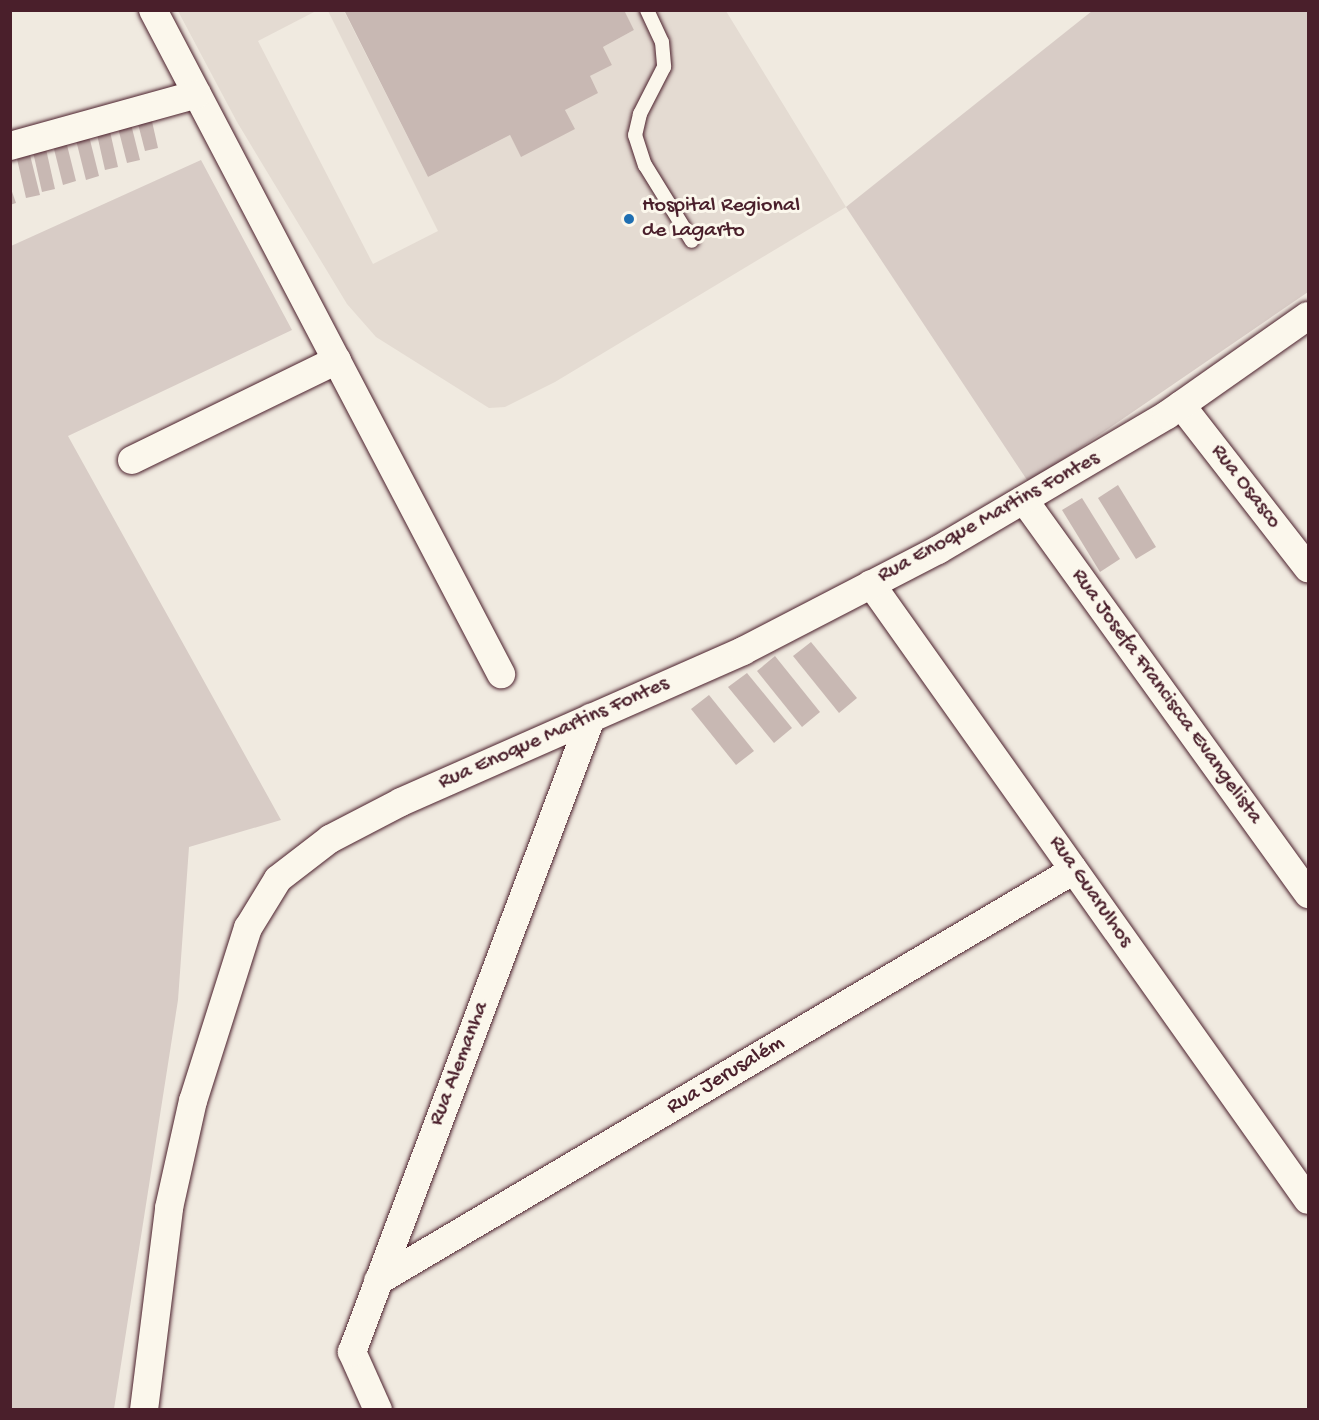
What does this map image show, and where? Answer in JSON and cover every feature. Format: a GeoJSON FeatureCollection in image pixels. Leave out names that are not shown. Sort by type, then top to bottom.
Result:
{"type":"FeatureCollection","features":[{"type":"Feature","properties":{"kind":"street"},"geometry":{"type":"LineString","coordinates":[[153,10],[501,674]]}},
{"type":"Feature","properties":{"kind":"street"},"geometry":{"type":"LineString","coordinates":[[10,146],[197,94]]}},
{"type":"Feature","properties":{"kind":"street","name":"Rua Enoque Martins Fontes"},"geometry":{"type":"LineString","coordinates":[[144,1410],[169,1208],[196,1090],[248,928],[278,879],[330,839],[401,802],[743,651],[872,584],[1024,500],[1181,405],[1308,316]]}},
{"type":"Feature","properties":{"kind":"street"},"geometry":{"type":"LineString","coordinates":[[132,460],[337,360]]}},
{"type":"Feature","properties":{"kind":"street","name":"Rua Osasco"},"geometry":{"type":"LineString","coordinates":[[1181,405],[1308,568]]}},
{"type":"Feature","properties":{"kind":"street","name":"Rua Josefa Franciscca Evangelista"},"geometry":{"type":"LineString","coordinates":[[1024,500],[1308,894]]}},
{"type":"Feature","properties":{"kind":"street","name":"Rua Guarulhos"},"geometry":{"type":"LineString","coordinates":[[872,584],[1308,1200]]}},
{"type":"Feature","properties":{"kind":"street","name":"Rua Alemanha"},"geometry":{"type":"LineString","coordinates":[[378,1410],[352,1352],[591,718]]}},
{"type":"Feature","properties":{"kind":"street","name":"Rua Jerusalém"},"geometry":{"type":"LineString","coordinates":[[378,1281],[1074,870]]}},
{"type":"Feature","properties":{"kind":"lane"},"geometry":{"type":"LineString","coordinates":[[647,10],[662,42],[664,68],[640,114],[635,135],[645,165],[692,241]]}},
{"type":"Feature","properties":{"kind":"shaded area","name":"Hospital Regional de Lagarto"},"geometry":{"type":"Polygon","coordinates":[[[178,11],[316,11],[258,41],[373,264],[438,231],[328,11],[344,11],[428,177],[510,135],[521,156],[574,129],[565,110],[590,76],[612,65],[603,47],[634,30],[624,11],[726,11],[846,207],[555,382],[505,407],[489,408],[376,337],[347,304],[237,122],[178,11]]]}},
{"type":"Feature","properties":{"kind":"shaded area"},"geometry":{"type":"Polygon","coordinates":[[[1092,11],[1308,11],[1308,292],[1029,483],[846,207],[1092,11]]]}},
{"type":"Feature","properties":{"kind":"shaded area"},"geometry":{"type":"Polygon","coordinates":[[[201,160],[292,330],[68,436],[281,820],[189,847],[178,1000],[114,1409],[11,1409],[11,246],[201,160]]]}},
{"type":"Feature","properties":{"kind":"building"},"geometry":{"type":"Polygon","coordinates":[[[344,10],[624,10],[634,30],[603,47],[612,65],[590,76],[598,93],[565,110],[575,129],[521,157],[510,135],[428,177],[344,10]]]}},
{"type":"Feature","properties":{"kind":"building"},"geometry":{"type":"Polygon","coordinates":[[[149,108],[158,148],[145,151],[135,112],[149,108]]]}},
{"type":"Feature","properties":{"kind":"building"},"geometry":{"type":"Polygon","coordinates":[[[130,120],[140,160],[127,163],[117,124],[130,120]]]}},
{"type":"Feature","properties":{"kind":"building"},"geometry":{"type":"Polygon","coordinates":[[[109,127],[118,167],[105,170],[96,130],[109,127]]]}},
{"type":"Feature","properties":{"kind":"building"},"geometry":{"type":"Polygon","coordinates":[[[89,136],[99,176],[86,180],[76,140],[89,136]]]}},
{"type":"Feature","properties":{"kind":"building"},"geometry":{"type":"Polygon","coordinates":[[[66,141],[76,181],[63,185],[53,145],[66,141]]]}},
{"type":"Feature","properties":{"kind":"building"},"geometry":{"type":"Polygon","coordinates":[[[46,149],[55,189],[42,192],[33,152],[46,149]]]}},
{"type":"Feature","properties":{"kind":"building"},"geometry":{"type":"Polygon","coordinates":[[[30,155],[40,195],[26,198],[17,159],[30,155]]]}},
{"type":"Feature","properties":{"kind":"building"},"geometry":{"type":"Polygon","coordinates":[[[10,186],[16,203],[10,205],[10,186]]]}},
{"type":"Feature","properties":{"kind":"building"},"geometry":{"type":"Polygon","coordinates":[[[1118,485],[1156,547],[1136,559],[1098,498],[1118,485]]]}},
{"type":"Feature","properties":{"kind":"building"},"geometry":{"type":"Polygon","coordinates":[[[1082,498],[1120,559],[1100,572],[1062,510],[1082,498]]]}},
{"type":"Feature","properties":{"kind":"building"},"geometry":{"type":"Polygon","coordinates":[[[811,642],[857,698],[839,713],[793,656],[811,642]]]}},
{"type":"Feature","properties":{"kind":"building"},"geometry":{"type":"Polygon","coordinates":[[[775,656],[820,712],[802,727],[757,671],[775,656]]]}},
{"type":"Feature","properties":{"kind":"building"},"geometry":{"type":"Polygon","coordinates":[[[747,673],[792,728],[774,743],[728,687],[747,673]]]}},
{"type":"Feature","properties":{"kind":"building"},"geometry":{"type":"Polygon","coordinates":[[[709,695],[754,751],[736,765],[691,709],[709,695]]]}},
{"type":"Feature","properties":{"kind":"place","name":"Hospital Regional de Lagarto"},"geometry":{"type":"Point","coordinates":[629,219]}}]}
